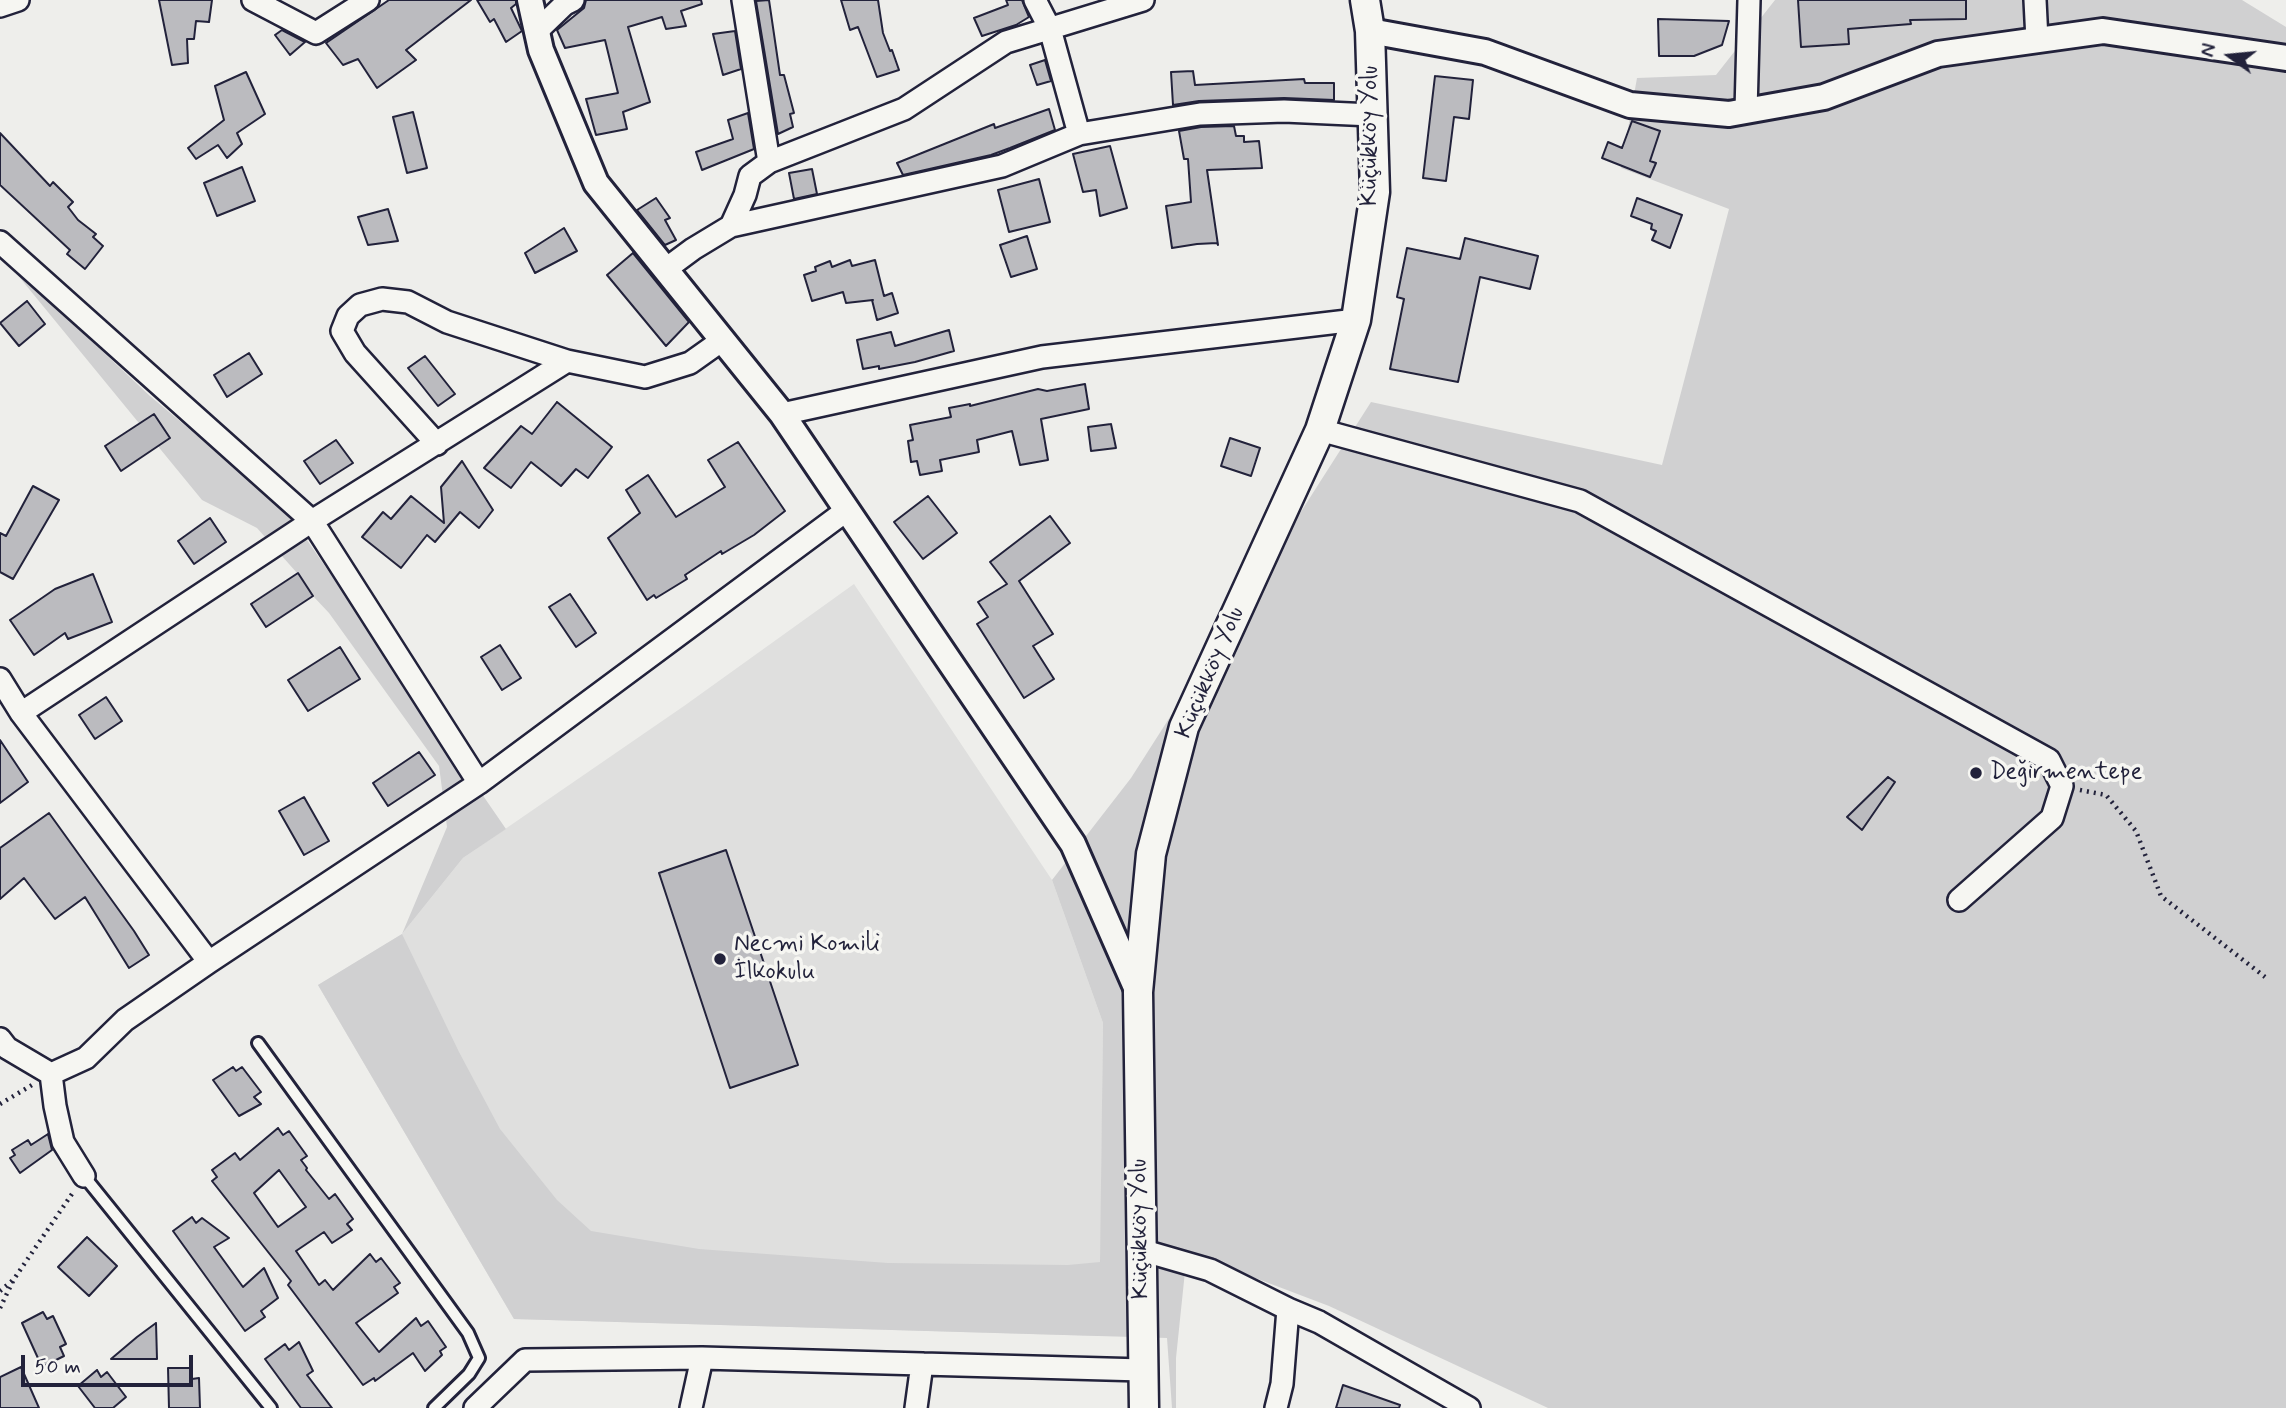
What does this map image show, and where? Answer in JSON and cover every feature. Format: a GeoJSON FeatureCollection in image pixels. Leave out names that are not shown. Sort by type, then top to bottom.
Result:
{"type":"FeatureCollection","features":[{"type":"Feature","properties":{"kind":"main road","name":"Küçükköy Yolu"},"geometry":{"type":"LineString","coordinates":[[1144,1408],[1138,992],[1151,854],[1184,727],[1320,430],[1356,320],[1375,192],[1370,31],[1365,0]]}},
{"type":"Feature","properties":{"kind":"street"},"geometry":{"type":"LineString","coordinates":[[0,6],[18,0]]}},
{"type":"Feature","properties":{"kind":"street"},"geometry":{"type":"LineString","coordinates":[[253,0],[316,33],[368,0]]}},
{"type":"Feature","properties":{"kind":"street"},"geometry":{"type":"LineString","coordinates":[[530,0],[541,50],[596,183],[782,414],[1073,844],[1138,992]]}},
{"type":"Feature","properties":{"kind":"street"},"geometry":{"type":"LineString","coordinates":[[536,32],[573,0]]}},
{"type":"Feature","properties":{"kind":"street"},"geometry":{"type":"LineString","coordinates":[[743,0],[769,162]]}},
{"type":"Feature","properties":{"kind":"street"},"geometry":{"type":"LineString","coordinates":[[1035,0],[1050,29],[1079,134]]}},
{"type":"Feature","properties":{"kind":"street"},"geometry":{"type":"LineString","coordinates":[[731,226],[750,176],[769,162],[904,109],[1006,42],[1143,0]]}},
{"type":"Feature","properties":{"kind":"street"},"geometry":{"type":"LineString","coordinates":[[1746,111],[1749,0]]}},
{"type":"Feature","properties":{"kind":"street"},"geometry":{"type":"LineString","coordinates":[[2035,0],[2037,40]]}},
{"type":"Feature","properties":{"kind":"street"},"geometry":{"type":"LineString","coordinates":[[1370,31],[1485,52],[1630,105],[1729,114],[1824,97],[1938,54],[2103,31],[2286,58]]}},
{"type":"Feature","properties":{"kind":"street"},"geometry":{"type":"LineString","coordinates":[[666,269],[731,226],[1002,166],[1079,134],[1200,114],[1284,111],[1372,115]]}},
{"type":"Feature","properties":{"kind":"street"},"geometry":{"type":"LineString","coordinates":[[0,242],[312,521],[480,783]]}},
{"type":"Feature","properties":{"kind":"street"},"geometry":{"type":"LineString","coordinates":[[437,444],[355,353],[342,331],[348,316],[360,305],[382,299],[408,302],[447,322],[567,361],[645,376],[690,363],[721,341]]}},
{"type":"Feature","properties":{"kind":"street"},"geometry":{"type":"LineString","coordinates":[[782,414],[1042,357],[1356,320]]}},
{"type":"Feature","properties":{"kind":"street"},"geometry":{"type":"LineString","coordinates":[[21,713],[312,521],[567,361]]}},
{"type":"Feature","properties":{"kind":"street"},"geometry":{"type":"LineString","coordinates":[[1320,430],[1580,501],[2049,760],[2063,786],[2052,818],[1959,900]]}},
{"type":"Feature","properties":{"kind":"street"},"geometry":{"type":"LineString","coordinates":[[51,1074],[86,1058],[125,1020],[480,783],[847,510]]}},
{"type":"Feature","properties":{"kind":"street"},"geometry":{"type":"LineString","coordinates":[[0,680],[21,713],[209,962]]}},
{"type":"Feature","properties":{"kind":"street"},"geometry":{"type":"LineString","coordinates":[[0,1039],[7,1048],[51,1074]]}},
{"type":"Feature","properties":{"kind":"street"},"geometry":{"type":"LineString","coordinates":[[51,1074],[63,1142],[84,1176]]}},
{"type":"Feature","properties":{"kind":"street"},"geometry":{"type":"LineString","coordinates":[[1141,1250],[1210,1270],[1319,1322],[1469,1408]]}},
{"type":"Feature","properties":{"kind":"street"},"geometry":{"type":"LineString","coordinates":[[1276,1408],[1282,1384],[1288,1309]]}},
{"type":"Feature","properties":{"kind":"street"},"geometry":{"type":"LineString","coordinates":[[475,1408],[525,1360],[702,1359],[1143,1370]]}},
{"type":"Feature","properties":{"kind":"street"},"geometry":{"type":"LineString","coordinates":[[691,1408],[702,1359]]}},
{"type":"Feature","properties":{"kind":"street"},"geometry":{"type":"LineString","coordinates":[[916,1408],[922,1364]]}},
{"type":"Feature","properties":{"kind":"lane"},"geometry":{"type":"LineString","coordinates":[[258,1043],[468,1333],[480,1358],[469,1374],[434,1408]]}},
{"type":"Feature","properties":{"kind":"lane"},"geometry":{"type":"LineString","coordinates":[[84,1176],[271,1408]]}},
{"type":"Feature","properties":{"kind":"path"},"geometry":{"type":"LineString","coordinates":[[2063,786],[2106,795],[2136,831],[2161,896],[2265,977]]}},
{"type":"Feature","properties":{"kind":"path"},"geometry":{"type":"LineString","coordinates":[[0,1104],[51,1074]]}},
{"type":"Feature","properties":{"kind":"path"},"geometry":{"type":"LineString","coordinates":[[0,1308],[14,1279],[84,1176]]}},
{"type":"Feature","properties":{"kind":"path"},"geometry":{"type":"LineString","coordinates":[[0,1291],[14,1279]]}},
{"type":"Feature","properties":{"kind":"shaded area"},"geometry":{"type":"Polygon","coordinates":[[[1775,0],[2242,0],[2286,27],[2286,1408],[1548,1408],[1329,1306],[1187,1252],[1176,1358],[1176,1408],[1172,1408],[1167,1338],[514,1319],[318,985],[402,934],[500,1129],[557,1200],[591,1231],[699,1249],[888,1263],[1068,1265],[1100,1262],[1103,1023],[1052,880],[1131,778],[1371,402],[1662,465],[1729,209],[1621,168],[1637,78],[1716,75],[1775,0]]]}},
{"type":"Feature","properties":{"kind":"shaded area"},"geometry":{"type":"Polygon","coordinates":[[[5,260],[150,396],[287,511],[506,829],[463,858],[402,934],[447,827],[439,766],[297,573],[257,528],[202,500],[5,260]]]}},
{"type":"Feature","properties":{"kind":"shaded area","name":"Necmi Komili İlkokulu"},"geometry":{"type":"Polygon","coordinates":[[[854,584],[1052,880],[1103,1023],[1100,1336],[514,1319],[318,985],[402,934],[463,858],[684,706],[854,584]]]}},
{"type":"Feature","properties":{"kind":"building"},"geometry":{"type":"Polygon","coordinates":[[[159,0],[212,0],[209,22],[196,21],[194,39],[187,39],[188,63],[172,65],[159,0]]]}},
{"type":"Feature","properties":{"kind":"building"},"geometry":{"type":"Polygon","coordinates":[[[389,0],[471,0],[406,50],[416,60],[377,88],[358,59],[343,65],[326,43],[389,0]]]}},
{"type":"Feature","properties":{"kind":"building"},"geometry":{"type":"Polygon","coordinates":[[[477,0],[516,0],[516,4],[511,8],[522,31],[506,42],[494,19],[490,22],[477,0]]]}},
{"type":"Feature","properties":{"kind":"building"},"geometry":{"type":"Polygon","coordinates":[[[586,0],[701,0],[702,4],[681,11],[686,26],[666,29],[662,17],[628,27],[650,102],[623,112],[627,129],[596,135],[586,99],[618,93],[605,40],[565,48],[557,30],[584,8],[586,0]]]}},
{"type":"Feature","properties":{"kind":"building"},"geometry":{"type":"Polygon","coordinates":[[[769,0],[780,75],[784,75],[794,113],[790,114],[793,127],[778,134],[756,1],[769,0]]]}},
{"type":"Feature","properties":{"kind":"building"},"geometry":{"type":"Polygon","coordinates":[[[841,0],[878,0],[883,33],[899,70],[877,77],[858,27],[850,30],[841,0]]]}},
{"type":"Feature","properties":{"kind":"building"},"geometry":{"type":"Polygon","coordinates":[[[1006,0],[1022,0],[1029,17],[1016,25],[982,36],[974,18],[1008,5],[1006,0]]]}},
{"type":"Feature","properties":{"kind":"building"},"geometry":{"type":"Polygon","coordinates":[[[1798,0],[1966,0],[1966,19],[1910,20],[1911,24],[1848,29],[1849,44],[1801,47],[1798,0]]]}},
{"type":"Feature","properties":{"kind":"building"},"geometry":{"type":"Polygon","coordinates":[[[1658,19],[1729,21],[1722,45],[1694,56],[1659,56],[1658,19]]]}},
{"type":"Feature","properties":{"kind":"building"},"geometry":{"type":"Polygon","coordinates":[[[282,30],[305,42],[290,55],[275,35],[282,30]]]}},
{"type":"Feature","properties":{"kind":"building"},"geometry":{"type":"Polygon","coordinates":[[[735,31],[741,69],[723,75],[713,34],[735,31]]]}},
{"type":"Feature","properties":{"kind":"building"},"geometry":{"type":"Polygon","coordinates":[[[1045,60],[1051,81],[1037,85],[1030,65],[1045,60]]]}},
{"type":"Feature","properties":{"kind":"building"},"geometry":{"type":"Polygon","coordinates":[[[1193,71],[1195,85],[1304,79],[1305,83],[1334,83],[1334,100],[1284,98],[1199,101],[1173,105],[1171,72],[1193,71]]]}},
{"type":"Feature","properties":{"kind":"building"},"geometry":{"type":"Polygon","coordinates":[[[246,72],[265,114],[237,133],[242,144],[227,158],[218,145],[196,159],[188,148],[224,120],[215,86],[246,72]]]}},
{"type":"Feature","properties":{"kind":"building"},"geometry":{"type":"Polygon","coordinates":[[[1435,76],[1473,80],[1469,119],[1454,117],[1446,181],[1423,178],[1435,76]]]}},
{"type":"Feature","properties":{"kind":"building"},"geometry":{"type":"Polygon","coordinates":[[[1049,109],[1055,130],[991,155],[903,175],[897,163],[994,124],[995,128],[1049,109]]]}},
{"type":"Feature","properties":{"kind":"building"},"geometry":{"type":"Polygon","coordinates":[[[413,112],[427,168],[407,173],[393,117],[413,112]]]}},
{"type":"Feature","properties":{"kind":"building"},"geometry":{"type":"Polygon","coordinates":[[[748,113],[754,149],[702,170],[696,152],[733,139],[728,120],[748,113]]]}},
{"type":"Feature","properties":{"kind":"building"},"geometry":{"type":"Polygon","coordinates":[[[1632,121],[1660,131],[1650,161],[1656,163],[1650,177],[1602,158],[1608,142],[1622,148],[1632,121]]]}},
{"type":"Feature","properties":{"kind":"building"},"geometry":{"type":"Polygon","coordinates":[[[1234,126],[1236,136],[1244,136],[1244,142],[1259,141],[1262,168],[1207,170],[1218,245],[1197,244],[1172,248],[1166,206],[1191,202],[1188,159],[1184,159],[1179,131],[1234,126]]]}},
{"type":"Feature","properties":{"kind":"building"},"geometry":{"type":"Polygon","coordinates":[[[0,133],[50,186],[53,182],[73,202],[68,207],[78,220],[96,234],[93,237],[103,246],[85,269],[67,254],[70,250],[0,185],[0,133]]]}},
{"type":"Feature","properties":{"kind":"building"},"geometry":{"type":"Polygon","coordinates":[[[1110,146],[1127,208],[1100,216],[1096,190],[1083,192],[1073,154],[1110,146]]]}},
{"type":"Feature","properties":{"kind":"building"},"geometry":{"type":"Polygon","coordinates":[[[242,167],[255,201],[217,216],[204,183],[242,167]]]}},
{"type":"Feature","properties":{"kind":"building"},"geometry":{"type":"Polygon","coordinates":[[[812,169],[817,194],[794,199],[789,173],[812,169]]]}},
{"type":"Feature","properties":{"kind":"building"},"geometry":{"type":"Polygon","coordinates":[[[1039,179],[1050,222],[1009,232],[998,190],[1039,179]]]}},
{"type":"Feature","properties":{"kind":"building"},"geometry":{"type":"Polygon","coordinates":[[[656,198],[670,218],[665,220],[676,240],[665,245],[637,210],[656,198]]]}},
{"type":"Feature","properties":{"kind":"building"},"geometry":{"type":"Polygon","coordinates":[[[1637,198],[1682,215],[1670,248],[1652,240],[1656,231],[1651,229],[1652,224],[1631,216],[1637,198]]]}},
{"type":"Feature","properties":{"kind":"building"},"geometry":{"type":"Polygon","coordinates":[[[388,209],[398,241],[368,245],[358,217],[388,209]]]}},
{"type":"Feature","properties":{"kind":"building"},"geometry":{"type":"Polygon","coordinates":[[[564,228],[577,251],[535,273],[525,253],[564,228]]]}},
{"type":"Feature","properties":{"kind":"building"},"geometry":{"type":"Polygon","coordinates":[[[1027,236],[1037,269],[1011,277],[1000,245],[1027,236]]]}},
{"type":"Feature","properties":{"kind":"building"},"geometry":{"type":"Polygon","coordinates":[[[1465,238],[1538,256],[1530,289],[1480,277],[1458,382],[1390,369],[1404,299],[1397,297],[1407,248],[1460,259],[1465,238]]]}},
{"type":"Feature","properties":{"kind":"building"},"geometry":{"type":"Polygon","coordinates":[[[633,253],[689,322],[666,346],[607,275],[633,253]]]}},
{"type":"Feature","properties":{"kind":"building"},"geometry":{"type":"Polygon","coordinates":[[[850,260],[852,266],[875,260],[884,296],[892,293],[898,313],[877,320],[872,300],[846,303],[843,292],[812,301],[804,275],[816,271],[815,267],[830,261],[832,267],[850,260]]]}},
{"type":"Feature","properties":{"kind":"building"},"geometry":{"type":"Polygon","coordinates":[[[27,301],[45,324],[19,346],[0,323],[27,301]]]}},
{"type":"Feature","properties":{"kind":"building"},"geometry":{"type":"Polygon","coordinates":[[[949,330],[954,351],[915,362],[879,369],[879,366],[863,369],[857,340],[891,332],[895,346],[949,330]]]}},
{"type":"Feature","properties":{"kind":"building"},"geometry":{"type":"Polygon","coordinates":[[[249,353],[262,374],[227,397],[214,375],[249,353]]]}},
{"type":"Feature","properties":{"kind":"building"},"geometry":{"type":"Polygon","coordinates":[[[425,356],[455,394],[438,406],[408,368],[425,356]]]}},
{"type":"Feature","properties":{"kind":"building"},"geometry":{"type":"Polygon","coordinates":[[[1085,384],[1089,409],[1041,419],[1048,460],[1020,465],[1012,431],[977,440],[979,452],[940,460],[942,471],[920,475],[917,461],[911,462],[908,441],[913,440],[910,425],[951,417],[949,408],[970,406],[1038,389],[1047,391],[1085,384]]]}},
{"type":"Feature","properties":{"kind":"building"},"geometry":{"type":"Polygon","coordinates":[[[557,402],[612,447],[588,478],[576,469],[561,486],[531,462],[511,488],[484,468],[521,426],[532,434],[557,402]]]}},
{"type":"Feature","properties":{"kind":"building"},"geometry":{"type":"Polygon","coordinates":[[[154,414],[170,438],[121,471],[105,446],[154,414]]]}},
{"type":"Feature","properties":{"kind":"building"},"geometry":{"type":"Polygon","coordinates":[[[1111,424],[1116,448],[1091,451],[1088,427],[1111,424]]]}},
{"type":"Feature","properties":{"kind":"building"},"geometry":{"type":"Polygon","coordinates":[[[1230,438],[1260,448],[1251,476],[1221,466],[1230,438]]]}},
{"type":"Feature","properties":{"kind":"building"},"geometry":{"type":"Polygon","coordinates":[[[336,440],[353,463],[320,484],[304,461],[336,440]]]}},
{"type":"Feature","properties":{"kind":"building"},"geometry":{"type":"Polygon","coordinates":[[[738,442],[785,511],[754,535],[722,554],[721,551],[685,575],[687,579],[656,598],[654,595],[647,600],[608,538],[640,513],[626,490],[648,475],[676,517],[725,487],[708,460],[738,442]]]}},
{"type":"Feature","properties":{"kind":"building"},"geometry":{"type":"Polygon","coordinates":[[[462,461],[493,510],[479,528],[460,512],[435,542],[427,535],[401,568],[362,537],[383,512],[391,519],[411,496],[444,523],[441,487],[462,461]]]}},
{"type":"Feature","properties":{"kind":"building"},"geometry":{"type":"Polygon","coordinates":[[[33,486],[59,500],[13,579],[0,572],[0,533],[6,536],[33,486]]]}},
{"type":"Feature","properties":{"kind":"building"},"geometry":{"type":"Polygon","coordinates":[[[928,496],[957,533],[923,559],[894,522],[928,496]]]}},
{"type":"Feature","properties":{"kind":"building"},"geometry":{"type":"Polygon","coordinates":[[[1050,516],[1070,543],[1019,581],[1053,634],[1033,646],[1054,679],[1024,698],[977,624],[988,617],[978,602],[1007,584],[990,562],[1050,516]]]}},
{"type":"Feature","properties":{"kind":"building"},"geometry":{"type":"Polygon","coordinates":[[[210,518],[226,542],[194,564],[178,541],[210,518]]]}},
{"type":"Feature","properties":{"kind":"building"},"geometry":{"type":"Polygon","coordinates":[[[298,573],[313,596],[266,627],[251,604],[298,573]]]}},
{"type":"Feature","properties":{"kind":"building"},"geometry":{"type":"Polygon","coordinates":[[[93,574],[112,622],[68,639],[65,633],[34,655],[10,620],[55,589],[93,574]]]}},
{"type":"Feature","properties":{"kind":"building"},"geometry":{"type":"Polygon","coordinates":[[[570,594],[596,633],[576,647],[549,607],[570,594]]]}},
{"type":"Feature","properties":{"kind":"building"},"geometry":{"type":"Polygon","coordinates":[[[500,645],[521,678],[502,690],[481,657],[500,645]]]}},
{"type":"Feature","properties":{"kind":"building"},"geometry":{"type":"Polygon","coordinates":[[[340,647],[360,679],[308,711],[288,680],[340,647]]]}},
{"type":"Feature","properties":{"kind":"building"},"geometry":{"type":"Polygon","coordinates":[[[106,697],[122,721],[95,739],[79,715],[106,697]]]}},
{"type":"Feature","properties":{"kind":"building"},"geometry":{"type":"Polygon","coordinates":[[[0,740],[28,782],[0,803],[0,740]]]}},
{"type":"Feature","properties":{"kind":"building"},"geometry":{"type":"Polygon","coordinates":[[[419,752],[435,775],[388,806],[373,783],[419,752]]]}},
{"type":"Feature","properties":{"kind":"building"},"geometry":{"type":"Polygon","coordinates":[[[1888,777],[1895,782],[1862,830],[1847,817],[1888,777]]]}},
{"type":"Feature","properties":{"kind":"building"},"geometry":{"type":"Polygon","coordinates":[[[304,797],[329,841],[304,855],[279,811],[304,797]]]}},
{"type":"Feature","properties":{"kind":"building"},"geometry":{"type":"Polygon","coordinates":[[[49,813],[149,955],[129,968],[85,897],[55,919],[24,878],[0,899],[0,848],[49,813]]]}},
{"type":"Feature","properties":{"kind":"building"},"geometry":{"type":"Polygon","coordinates":[[[726,850],[798,1065],[730,1088],[659,873],[726,850]]]}},
{"type":"Feature","properties":{"kind":"building"},"geometry":{"type":"Polygon","coordinates":[[[233,1067],[236,1071],[242,1067],[261,1092],[254,1097],[261,1104],[239,1116],[213,1080],[233,1067]]]}},
{"type":"Feature","properties":{"kind":"building"},"geometry":{"type":"Polygon","coordinates":[[[278,1128],[283,1135],[289,1131],[307,1156],[301,1160],[306,1170],[329,1199],[335,1194],[353,1219],[347,1224],[352,1230],[332,1243],[324,1232],[296,1251],[319,1285],[325,1280],[333,1290],[370,1254],[376,1262],[381,1258],[400,1283],[394,1287],[398,1293],[356,1323],[379,1352],[416,1318],[421,1326],[428,1321],[446,1347],[440,1351],[442,1355],[425,1371],[413,1353],[375,1381],[374,1378],[363,1385],[288,1285],[291,1281],[212,1181],[217,1177],[212,1170],[235,1153],[240,1160],[278,1128]],[[279,1170],[254,1193],[278,1227],[306,1207],[279,1170]]]}},
{"type":"Feature","properties":{"kind":"building"},"geometry":{"type":"Polygon","coordinates":[[[48,1134],[52,1150],[20,1173],[10,1158],[15,1155],[12,1150],[28,1140],[31,1145],[48,1134]]]}},
{"type":"Feature","properties":{"kind":"building"},"geometry":{"type":"Polygon","coordinates":[[[192,1217],[196,1223],[202,1218],[229,1238],[214,1247],[243,1287],[264,1268],[278,1298],[261,1311],[265,1317],[245,1331],[173,1231],[192,1217]]]}},
{"type":"Feature","properties":{"kind":"building"},"geometry":{"type":"Polygon","coordinates":[[[87,1237],[117,1266],[89,1296],[58,1267],[87,1237]]]}},
{"type":"Feature","properties":{"kind":"building"},"geometry":{"type":"Polygon","coordinates":[[[43,1312],[47,1319],[53,1316],[66,1344],[60,1347],[64,1356],[42,1367],[22,1323],[43,1312]]]}},
{"type":"Feature","properties":{"kind":"building"},"geometry":{"type":"Polygon","coordinates":[[[156,1323],[157,1359],[111,1359],[137,1337],[156,1323]]]}},
{"type":"Feature","properties":{"kind":"building"},"geometry":{"type":"Polygon","coordinates":[[[299,1342],[313,1371],[307,1375],[332,1408],[301,1408],[265,1359],[285,1344],[289,1350],[299,1342]]]}},
{"type":"Feature","properties":{"kind":"building"},"geometry":{"type":"Polygon","coordinates":[[[21,1367],[39,1408],[0,1408],[0,1377],[21,1367]]]}},
{"type":"Feature","properties":{"kind":"building"},"geometry":{"type":"Polygon","coordinates":[[[168,1368],[192,1368],[192,1379],[199,1378],[200,1408],[169,1408],[168,1368]]]}},
{"type":"Feature","properties":{"kind":"building"},"geometry":{"type":"Polygon","coordinates":[[[97,1370],[101,1377],[107,1372],[126,1397],[113,1408],[95,1408],[78,1386],[97,1370]]]}},
{"type":"Feature","properties":{"kind":"building"},"geometry":{"type":"Polygon","coordinates":[[[1343,1385],[1400,1405],[1399,1408],[1336,1408],[1343,1385]]]}},
{"type":"Feature","properties":{"kind":"place","name":"Değirmentepe"},"geometry":{"type":"Point","coordinates":[1976,773]}},
{"type":"Feature","properties":{"kind":"place","name":"Necmi Komili İlkokulu"},"geometry":{"type":"Point","coordinates":[720,959]}}]}
